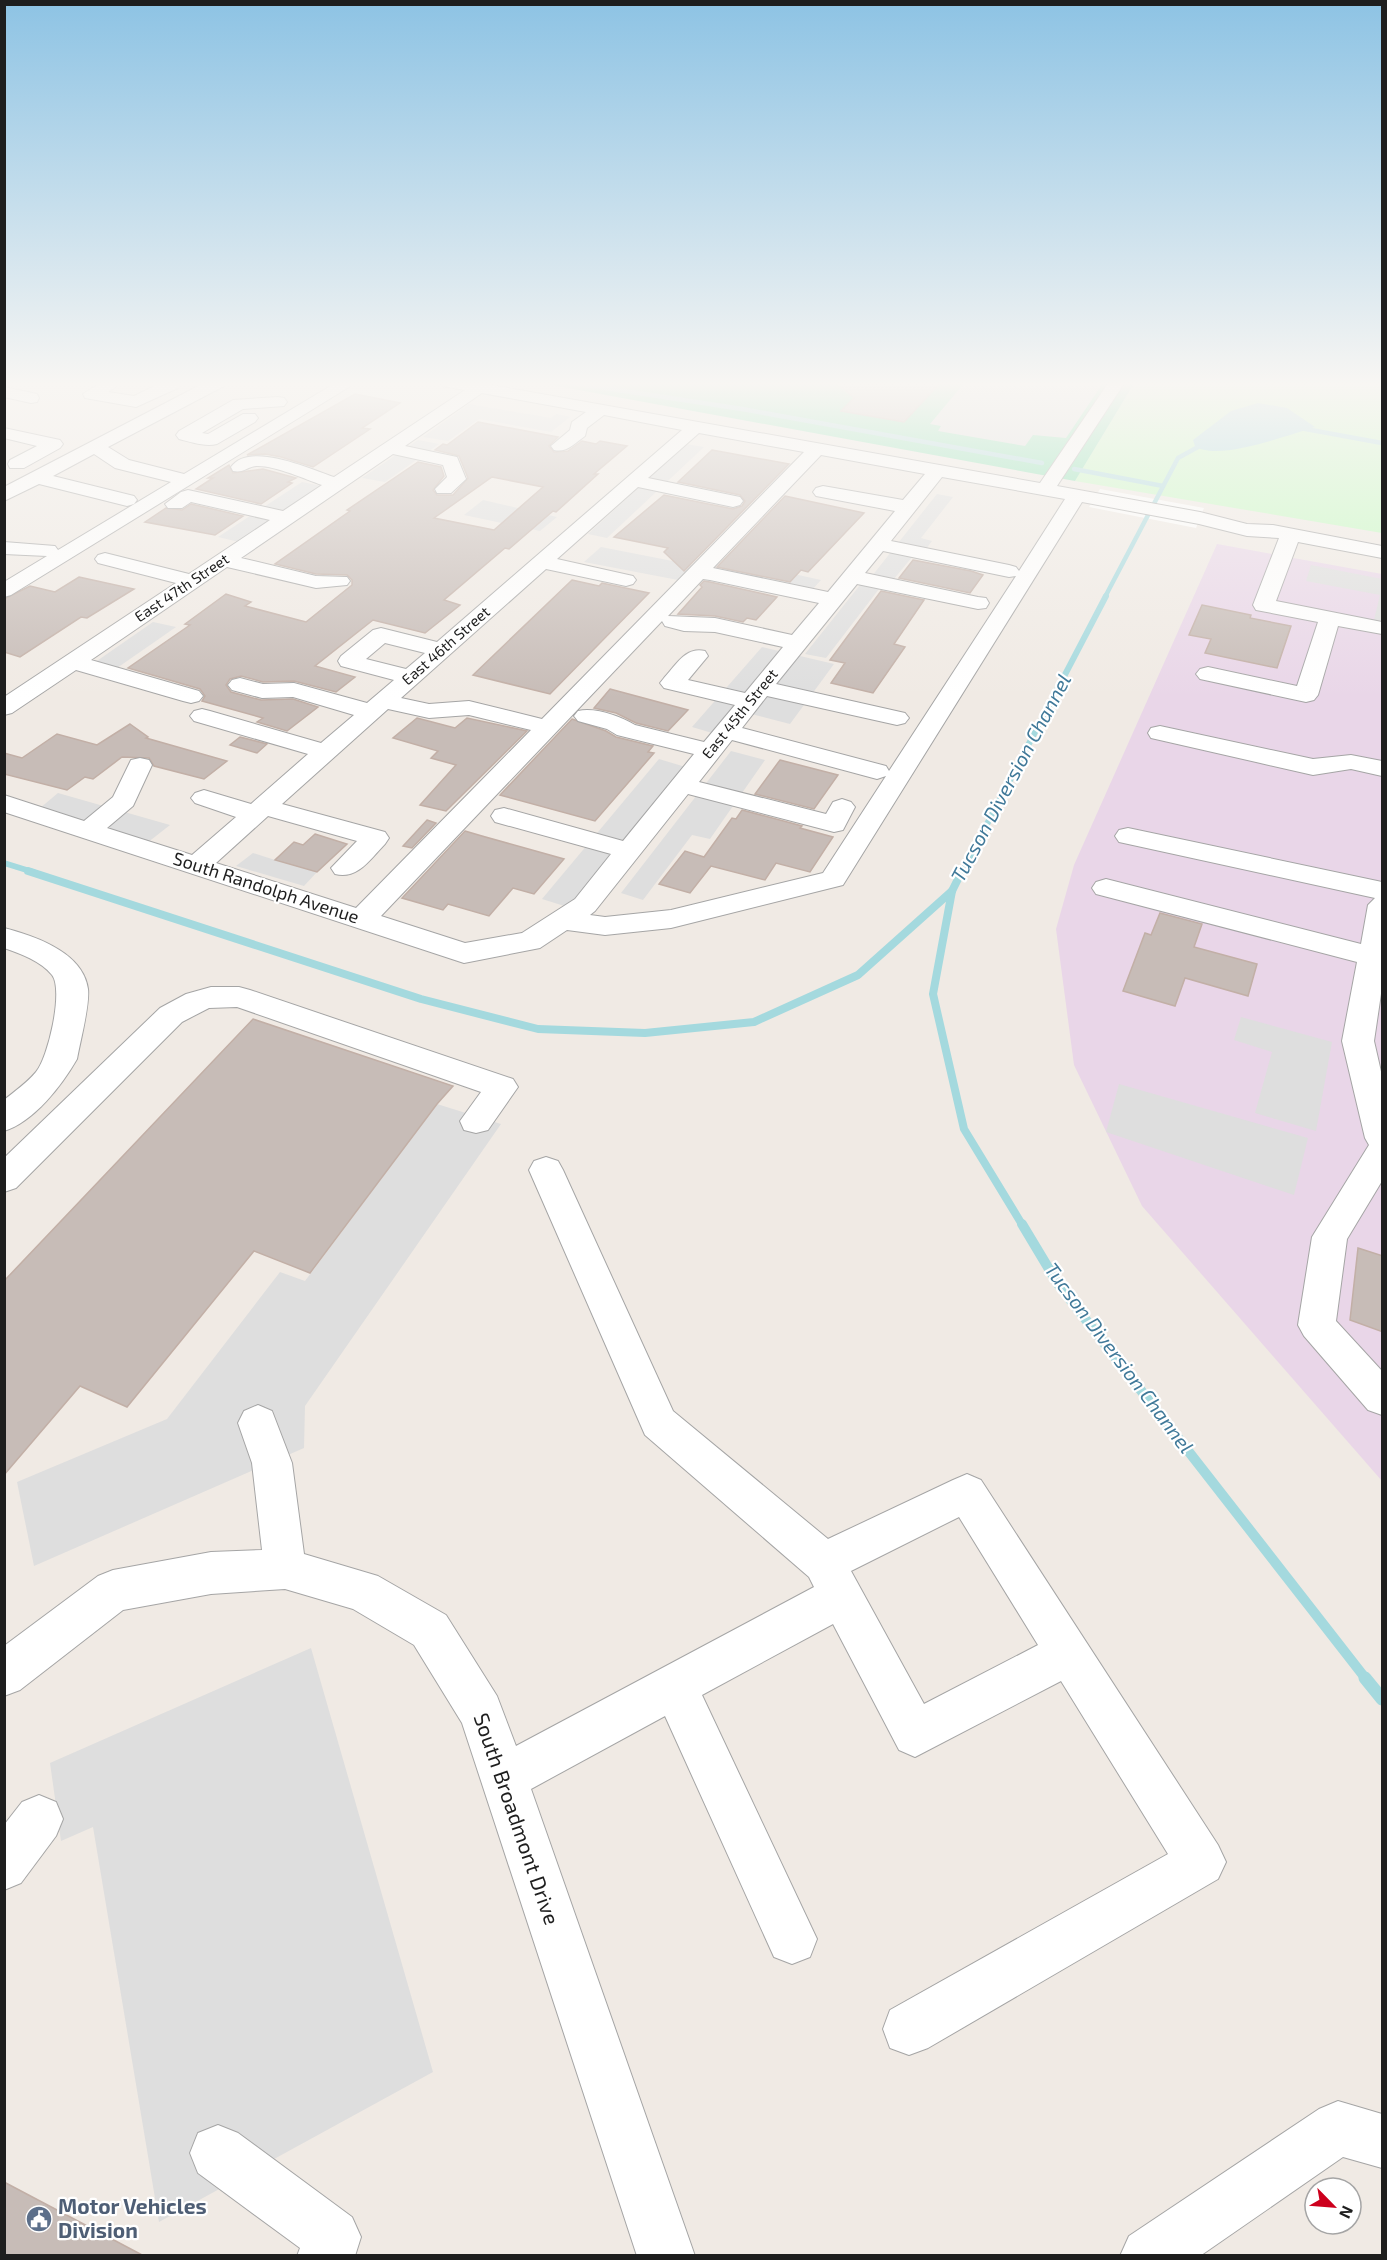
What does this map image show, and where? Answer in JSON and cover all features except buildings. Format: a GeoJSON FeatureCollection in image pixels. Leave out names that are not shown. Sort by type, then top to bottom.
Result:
{"type":"FeatureCollection","features":[{"type":"Feature","properties":{"kind":"street"},"geometry":{"type":"LineString","coordinates":[[4,495],[18,487]]}},
{"type":"Feature","properties":{"kind":"street"},"geometry":{"type":"LineString","coordinates":[[75,487],[127,500]]}},
{"type":"Feature","properties":{"kind":"street"},"geometry":{"type":"LineString","coordinates":[[4,591],[175,487]]}},
{"type":"Feature","properties":{"kind":"street","name":"East 47th Street"},"geometry":{"type":"LineString","coordinates":[[4,708],[333,487]]}},
{"type":"Feature","properties":{"kind":"street","name":"East 46th Street"},"geometry":{"type":"LineString","coordinates":[[197,865],[627,487]]}},
{"type":"Feature","properties":{"kind":"street"},"geometry":{"type":"LineString","coordinates":[[666,487],[733,501]]}},
{"type":"Feature","properties":{"kind":"street"},"geometry":{"type":"LineString","coordinates":[[363,919],[781,487]]}},
{"type":"Feature","properties":{"kind":"street","name":"East 45th Street"},"geometry":{"type":"LineString","coordinates":[[530,941],[585,905],[923,487]]}},
{"type":"Feature","properties":{"kind":"street"},"geometry":{"type":"LineString","coordinates":[[1030,487],[1202,519],[1247,530],[1281,533],[1383,552]]}},
{"type":"Feature","properties":{"kind":"street"},"geometry":{"type":"LineString","coordinates":[[823,492],[907,507]]}},
{"type":"Feature","properties":{"kind":"street"},"geometry":{"type":"LineString","coordinates":[[175,504],[188,496],[286,518]]}},
{"type":"Feature","properties":{"kind":"street"},"geometry":{"type":"LineString","coordinates":[[561,920],[605,926],[671,919],[833,879],[1086,497]]}},
{"type":"Feature","properties":{"kind":"street"},"geometry":{"type":"LineString","coordinates":[[1281,533],[1264,605],[1383,628]]}},
{"type":"Feature","properties":{"kind":"street"},"geometry":{"type":"LineString","coordinates":[[878,544],[1009,571]]}},
{"type":"Feature","properties":{"kind":"street"},"geometry":{"type":"LineString","coordinates":[[4,548],[48,550]]}},
{"type":"Feature","properties":{"kind":"street"},"geometry":{"type":"LineString","coordinates":[[105,559],[313,600]]}},
{"type":"Feature","properties":{"kind":"street"},"geometry":{"type":"LineString","coordinates":[[224,560],[316,582],[340,581]]}},
{"type":"Feature","properties":{"kind":"street"},"geometry":{"type":"LineString","coordinates":[[541,562],[626,580]]}},
{"type":"Feature","properties":{"kind":"street"},"geometry":{"type":"LineString","coordinates":[[710,574],[832,599]]}},
{"type":"Feature","properties":{"kind":"street"},"geometry":{"type":"LineString","coordinates":[[851,576],[978,603]]}},
{"type":"Feature","properties":{"kind":"street"},"geometry":{"type":"LineString","coordinates":[[1209,674],[1306,695],[1330,618]]}},
{"type":"Feature","properties":{"kind":"street"},"geometry":{"type":"LineString","coordinates":[[673,621],[684,624],[715,625],[797,643]]}},
{"type":"Feature","properties":{"kind":"street"},"geometry":{"type":"LineString","coordinates":[[410,677],[350,661],[381,635],[441,650]]}},
{"type":"Feature","properties":{"kind":"street"},"geometry":{"type":"LineString","coordinates":[[697,656],[672,682],[897,718]]}},
{"type":"Feature","properties":{"kind":"street"},"geometry":{"type":"LineString","coordinates":[[73,662],[326,752]]}},
{"type":"Feature","properties":{"kind":"street"},"geometry":{"type":"LineString","coordinates":[[240,685],[262,691],[294,690],[377,706],[429,711],[469,708],[533,723]]}},
{"type":"Feature","properties":{"kind":"street"},"geometry":{"type":"LineString","coordinates":[[586,716],[616,724],[626,730],[710,751]]}},
{"type":"Feature","properties":{"kind":"street"},"geometry":{"type":"LineString","coordinates":[[726,731],[877,771]]}},
{"type":"Feature","properties":{"kind":"street"},"geometry":{"type":"LineString","coordinates":[[1160,733],[1313,767],[1351,762],[1383,769]]}},
{"type":"Feature","properties":{"kind":"street"},"geometry":{"type":"LineString","coordinates":[[89,830],[124,801],[140,765]]}},
{"type":"Feature","properties":{"kind":"street"},"geometry":{"type":"LineString","coordinates":[[682,785],[834,824],[842,807]]}},
{"type":"Feature","properties":{"kind":"street"},"geometry":{"type":"LineString","coordinates":[[204,798],[376,838],[345,868]]}},
{"type":"Feature","properties":{"kind":"street","name":"South Randolph Avenue"},"geometry":{"type":"LineString","coordinates":[[4,803],[464,953],[530,941]]}},
{"type":"Feature","properties":{"kind":"street"},"geometry":{"type":"LineString","coordinates":[[504,816],[629,851]]}},
{"type":"Feature","properties":{"kind":"street"},"geometry":{"type":"LineString","coordinates":[[1128,837],[1383,891]]}},
{"type":"Feature","properties":{"kind":"street"},"geometry":{"type":"LineString","coordinates":[[1106,888],[1377,951]]}},
{"type":"Feature","properties":{"kind":"street"},"geometry":{"type":"LineString","coordinates":[[1383,905],[1374,1000],[1358,1041],[1383,1138]]}},
{"type":"Feature","properties":{"kind":"street"},"geometry":{"type":"LineString","coordinates":[[4,937],[60,963],[71,980],[72,990],[61,1059],[46,1081],[4,1119]]}},
{"type":"Feature","properties":{"kind":"street"},"geometry":{"type":"LineString","coordinates":[[4,1179],[171,1015],[189,1004],[213,995],[239,997],[502,1087],[476,1121]]}},
{"type":"Feature","properties":{"kind":"street"},"geometry":{"type":"LineString","coordinates":[[1383,1153],[1330,1237],[1317,1325],[1383,1398]]}},
{"type":"Feature","properties":{"kind":"street"},"geometry":{"type":"LineString","coordinates":[[546,1170],[659,1423],[832,1579],[915,1734],[1069,1653]]}},
{"type":"Feature","properties":{"kind":"street"},"geometry":{"type":"LineString","coordinates":[[258,1423],[272,1463],[285,1569]]}},
{"type":"Feature","properties":{"kind":"street"},"geometry":{"type":"LineString","coordinates":[[503,1779],[674,1685],[832,1579],[967,1494],[1201,1862],[909,2029]]}},
{"type":"Feature","properties":{"kind":"street","name":"South Broadmont Drive"},"geometry":{"type":"LineString","coordinates":[[4,1674],[113,1591],[211,1573],[285,1569],[363,1592],[430,1630],[481,1712],[666,2256]]}},
{"type":"Feature","properties":{"kind":"street"},"geometry":{"type":"LineString","coordinates":[[674,1685],[792,1939]]}},
{"type":"Feature","properties":{"kind":"street"},"geometry":{"type":"LineString","coordinates":[[4,1866],[39,1819]]}},
{"type":"Feature","properties":{"kind":"street"},"geometry":{"type":"LineString","coordinates":[[1158,2253],[1338,2128],[1383,2141]]}},
{"type":"Feature","properties":{"kind":"street"},"geometry":{"type":"LineString","coordinates":[[218,2153],[332,2237],[326,2256]]}},
{"type":"Feature","properties":{"kind":"shaded area"},"geometry":{"type":"Polygon","coordinates":[[[294,487],[320,487],[239,542],[218,537],[294,487]]]}},
{"type":"Feature","properties":{"kind":"shaded area"},"geometry":{"type":"Polygon","coordinates":[[[639,487],[661,487],[607,538],[588,534],[639,487]]]}},
{"type":"Feature","properties":{"kind":"shaded area"},"geometry":{"type":"Polygon","coordinates":[[[937,494],[953,497],[921,538],[932,541],[920,557],[913,556],[893,580],[872,576],[937,494]]]}},
{"type":"Feature","properties":{"kind":"shaded area"},"geometry":{"type":"Polygon","coordinates":[[[483,500],[557,517],[540,531],[464,515],[483,500]]]}},
{"type":"Feature","properties":{"kind":"shaded area"},"geometry":{"type":"Polygon","coordinates":[[[1217,544],[1382,574],[1382,1481],[1142,1206],[1074,1065],[1056,929],[1074,865],[1217,544]]]}},
{"type":"Feature","properties":{"kind":"shaded area"},"geometry":{"type":"Polygon","coordinates":[[[601,547],[693,565],[678,580],[584,562],[601,547]]]}},
{"type":"Feature","properties":{"kind":"shaded area"},"geometry":{"type":"Polygon","coordinates":[[[731,560],[821,580],[812,590],[722,569],[731,560]]]}},
{"type":"Feature","properties":{"kind":"shaded area"},"geometry":{"type":"Polygon","coordinates":[[[1311,565],[1382,579],[1382,621],[1374,620],[1380,595],[1306,581],[1311,565]]]}},
{"type":"Feature","properties":{"kind":"shaded area"},"geometry":{"type":"Polygon","coordinates":[[[860,585],[879,589],[826,658],[805,654],[860,585]]]}},
{"type":"Feature","properties":{"kind":"shaded area"},"geometry":{"type":"Polygon","coordinates":[[[153,622],[176,627],[117,668],[94,663],[153,622]]]}},
{"type":"Feature","properties":{"kind":"shaded area"},"geometry":{"type":"Polygon","coordinates":[[[762,647],[834,664],[790,724],[739,711],[719,735],[692,727],[762,647]]]}},
{"type":"Feature","properties":{"kind":"shaded area"},"geometry":{"type":"Polygon","coordinates":[[[731,751],[765,760],[710,839],[692,835],[643,900],[621,893],[731,751]]]}},
{"type":"Feature","properties":{"kind":"shaded area"},"geometry":{"type":"Polygon","coordinates":[[[659,759],[689,768],[574,909],[542,899],[659,759]]]}},
{"type":"Feature","properties":{"kind":"shaded area"},"geometry":{"type":"Polygon","coordinates":[[[58,793],[170,825],[147,843],[39,809],[58,793]]]}},
{"type":"Feature","properties":{"kind":"shaded area"},"geometry":{"type":"Polygon","coordinates":[[[253,853],[317,872],[304,886],[236,866],[253,853]]]}},
{"type":"Feature","properties":{"kind":"shaded area"},"geometry":{"type":"Polygon","coordinates":[[[1241,1017],[1332,1042],[1316,1131],[1255,1113],[1272,1052],[1234,1040],[1241,1017]]]}},
{"type":"Feature","properties":{"kind":"shaded area"},"geometry":{"type":"Polygon","coordinates":[[[1119,1084],[1308,1138],[1294,1195],[1106,1132],[1119,1084]]]}},
{"type":"Feature","properties":{"kind":"shaded area"},"geometry":{"type":"Polygon","coordinates":[[[437,1104],[501,1124],[305,1406],[304,1448],[34,1566],[17,1482],[167,1419],[280,1272],[305,1281],[437,1104]]]}},
{"type":"Feature","properties":{"kind":"shaded area"},"geometry":{"type":"Polygon","coordinates":[[[311,1648],[433,2072],[159,2222],[93,1827],[61,1841],[50,1763],[311,1648]]]}},
{"type":"Feature","properties":{"kind":"green space"},"geometry":{"type":"Polygon","coordinates":[[[1113,487],[1382,487],[1382,533],[1113,487]]]}},
{"type":"Feature","properties":{"kind":"pier"},"geometry":{"type":"Polygon","coordinates":[[[1100,489],[1204,508],[1196,528],[1089,507],[1100,489]]]}},
{"type":"Feature","properties":{"kind":"waterway","name":"Tucson Diversion Channel"},"geometry":{"type":"LineString","coordinates":[[1105,597],[1163,487]]}},
{"type":"Feature","properties":{"kind":"waterway","name":"Tucson Diversion Channel"},"geometry":{"type":"LineString","coordinates":[[962,872],[1106,596]]}},
{"type":"Feature","properties":{"kind":"waterway"},"geometry":{"type":"LineString","coordinates":[[4,863],[33,872]]}},
{"type":"Feature","properties":{"kind":"waterway"},"geometry":{"type":"LineString","coordinates":[[28,871],[421,999],[538,1029],[645,1033],[754,1022],[858,975],[952,891]]}},
{"type":"Feature","properties":{"kind":"waterway","name":"Tucson Diversion Channel"},"geometry":{"type":"LineString","coordinates":[[952,891],[962,871]]}},
{"type":"Feature","properties":{"kind":"waterway","name":"Tucson Diversion Channel"},"geometry":{"type":"LineString","coordinates":[[952,891],[933,994],[964,1129],[1023,1226]]}},
{"type":"Feature","properties":{"kind":"waterway","name":"Tucson Diversion Channel"},"geometry":{"type":"LineString","coordinates":[[1022,1224],[1058,1284],[1366,1679]]}},
{"type":"Feature","properties":{"kind":"waterway","name":"Tucson Diversion Channel"},"geometry":{"type":"LineString","coordinates":[[1365,1678],[1382,1699]]}},
{"type":"Feature","properties":{"kind":"place","name":"Motor Vehicles Division"},"geometry":{"type":"Point","coordinates":[39,2219]}}]}
